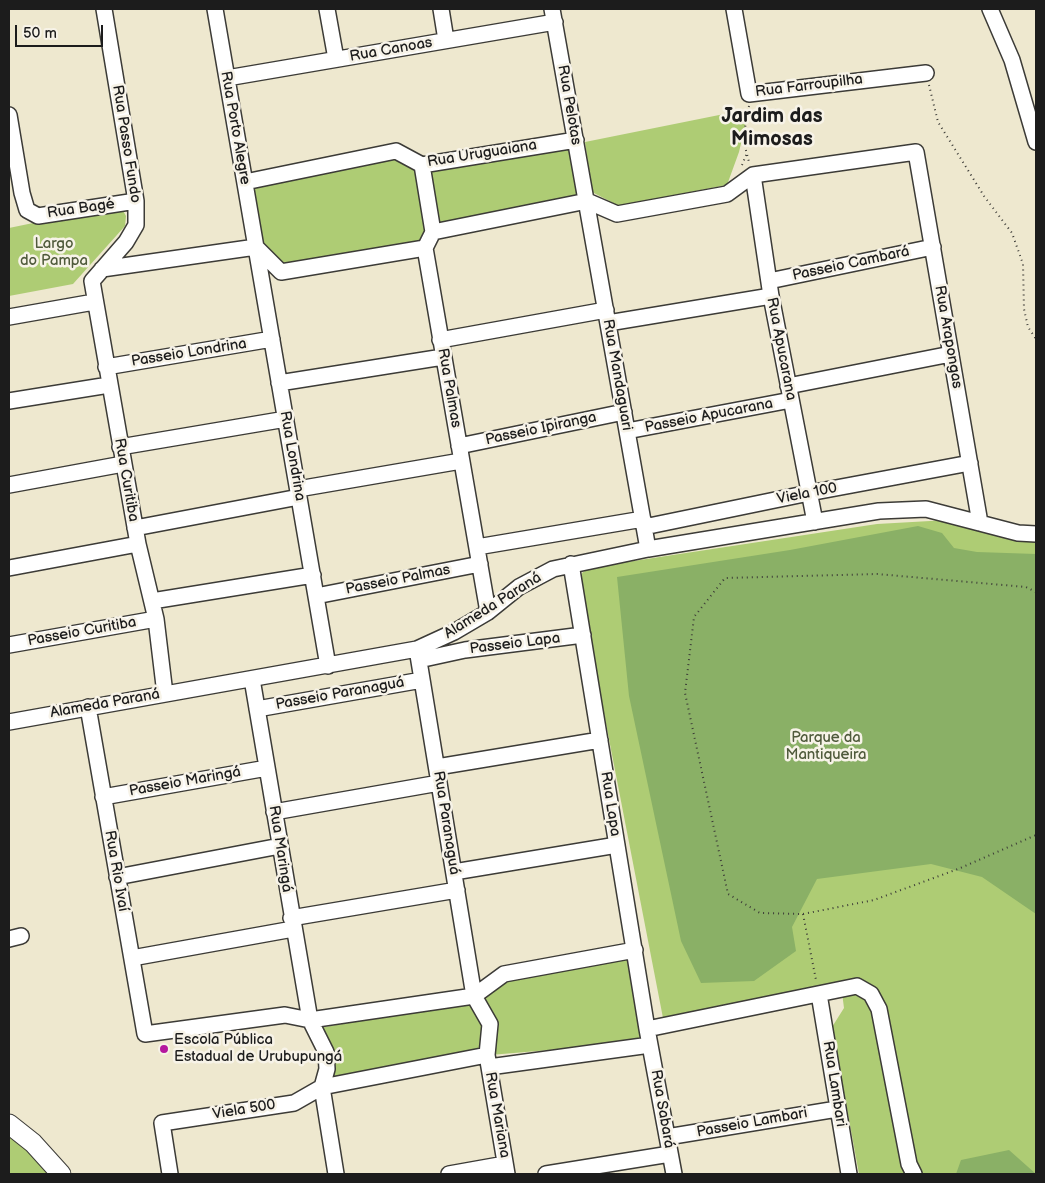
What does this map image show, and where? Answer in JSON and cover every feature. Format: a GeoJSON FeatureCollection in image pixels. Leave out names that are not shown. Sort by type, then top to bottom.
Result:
{"type":"FeatureCollection","features":[{"type":"Feature","properties":{"kind":"main road"},"geometry":{"type":"LineString","coordinates":[[9,1124],[33,1144],[61,1174]]}},
{"type":"Feature","properties":{"kind":"street","name":"Rua Passo Fundo"},"geometry":{"type":"LineString","coordinates":[[102,269],[126,242],[136,225],[136,201],[104,9]]}},
{"type":"Feature","properties":{"kind":"street","name":"Rua Porto Alegre"},"geometry":{"type":"LineString","coordinates":[[215,9],[256,247]]}},
{"type":"Feature","properties":{"kind":"street"},"geometry":{"type":"LineString","coordinates":[[327,9],[336,59]]}},
{"type":"Feature","properties":{"kind":"street"},"geometry":{"type":"LineString","coordinates":[[441,9],[446,40]]}},
{"type":"Feature","properties":{"kind":"street","name":"Rua Farroupilha"},"geometry":{"type":"LineString","coordinates":[[734,9],[748,94],[926,72]]}},
{"type":"Feature","properties":{"kind":"street"},"geometry":{"type":"LineString","coordinates":[[990,9],[1012,60],[1036,142]]}},
{"type":"Feature","properties":{"kind":"street","name":"Rua Canoas"},"geometry":{"type":"LineString","coordinates":[[227,78],[446,40],[554,15]]}},
{"type":"Feature","properties":{"kind":"street","name":"Rua Pelotas"},"geometry":{"type":"LineString","coordinates":[[554,15],[586,201]]}},
{"type":"Feature","properties":{"kind":"street","name":"Rua Bagé"},"geometry":{"type":"LineString","coordinates":[[9,116],[22,194],[27,210],[38,216],[136,201]]}},
{"type":"Feature","properties":{"kind":"street","name":"Rua Uruguaiana"},"geometry":{"type":"LineString","coordinates":[[245,182],[396,151],[422,165],[576,140]]}},
{"type":"Feature","properties":{"kind":"street","name":"Rua Arapongas"},"geometry":{"type":"LineString","coordinates":[[753,175],[916,152],[980,523]]}},
{"type":"Feature","properties":{"kind":"street"},"geometry":{"type":"LineString","coordinates":[[102,269],[256,247],[281,272],[425,248],[433,232],[422,165]]}},
{"type":"Feature","properties":{"kind":"street"},"geometry":{"type":"LineString","coordinates":[[433,232],[586,201],[617,214],[727,194],[753,175]]}},
{"type":"Feature","properties":{"kind":"street","name":"Rua Apucarana"},"geometry":{"type":"LineString","coordinates":[[753,175],[770,289],[815,522]]}},
{"type":"Feature","properties":{"kind":"street","name":"Rua Mandaguari"},"geometry":{"type":"LineString","coordinates":[[586,201],[648,549]]}},
{"type":"Feature","properties":{"kind":"street","name":"Rua Londrina"},"geometry":{"type":"LineString","coordinates":[[256,247],[328,666]]}},
{"type":"Feature","properties":{"kind":"street","name":"Rua Palmas"},"geometry":{"type":"LineString","coordinates":[[425,248],[488,612]]}},
{"type":"Feature","properties":{"kind":"street","name":"Passeio Cambará"},"geometry":{"type":"LineString","coordinates":[[770,289],[933,248]]}},
{"type":"Feature","properties":{"kind":"street","name":"Rua Curitiba"},"geometry":{"type":"LineString","coordinates":[[102,269],[92,281],[94,302],[138,544],[156,619],[165,694]]}},
{"type":"Feature","properties":{"kind":"street"},"geometry":{"type":"LineString","coordinates":[[440,340],[607,317],[770,289]]}},
{"type":"Feature","properties":{"kind":"street"},"geometry":{"type":"LineString","coordinates":[[9,317],[94,302]]}},
{"type":"Feature","properties":{"kind":"street","name":"Passeio Londrina"},"geometry":{"type":"LineString","coordinates":[[106,367],[272,339]]}},
{"type":"Feature","properties":{"kind":"street"},"geometry":{"type":"LineString","coordinates":[[790,393],[951,354]]}},
{"type":"Feature","properties":{"kind":"street"},"geometry":{"type":"LineString","coordinates":[[280,383],[443,356]]}},
{"type":"Feature","properties":{"kind":"street"},"geometry":{"type":"LineString","coordinates":[[9,401],[109,385]]}},
{"type":"Feature","properties":{"kind":"street","name":"Passeio Apucarana"},"geometry":{"type":"LineString","coordinates":[[627,431],[790,393]]}},
{"type":"Feature","properties":{"kind":"street","name":"Passeio Ipiranga"},"geometry":{"type":"LineString","coordinates":[[459,446],[624,412]]}},
{"type":"Feature","properties":{"kind":"street"},"geometry":{"type":"LineString","coordinates":[[120,447],[286,419]]}},
{"type":"Feature","properties":{"kind":"street"},"geometry":{"type":"LineString","coordinates":[[135,528],[298,493],[462,461]]}},
{"type":"Feature","properties":{"kind":"street","name":"Viela 100"},"geometry":{"type":"LineString","coordinates":[[644,523],[970,463]]}},
{"type":"Feature","properties":{"kind":"street"},"geometry":{"type":"LineString","coordinates":[[9,485],[123,464]]}},
{"type":"Feature","properties":{"kind":"street","name":"Alameda Paraná"},"geometry":{"type":"LineString","coordinates":[[9,722],[328,666],[418,654],[488,612],[519,587],[553,569],[648,549],[879,511],[926,509],[1018,533],[1036,534]]}},
{"type":"Feature","properties":{"kind":"street"},"geometry":{"type":"LineString","coordinates":[[477,547],[644,523]]}},
{"type":"Feature","properties":{"kind":"street"},"geometry":{"type":"LineString","coordinates":[[9,568],[138,544]]}},
{"type":"Feature","properties":{"kind":"street","name":"Passeio Palmas"},"geometry":{"type":"LineString","coordinates":[[316,596],[480,564]]}},
{"type":"Feature","properties":{"kind":"street","name":"Rua Lapa"},"geometry":{"type":"LineString","coordinates":[[571,564],[650,1045]]}},
{"type":"Feature","properties":{"kind":"street"},"geometry":{"type":"LineString","coordinates":[[152,601],[313,575]]}},
{"type":"Feature","properties":{"kind":"street","name":"Passeio Curitiba"},"geometry":{"type":"LineString","coordinates":[[9,645],[156,619]]}},
{"type":"Feature","properties":{"kind":"street","name":"Passeio Lapa"},"geometry":{"type":"LineString","coordinates":[[418,654],[583,635]]}},
{"type":"Feature","properties":{"kind":"street","name":"Rua Paranaguá"},"geometry":{"type":"LineString","coordinates":[[418,654],[474,996]]}},
{"type":"Feature","properties":{"kind":"street","name":"Rua Maringá"},"geometry":{"type":"LineString","coordinates":[[252,679],[292,924],[310,1020],[326,1052],[327,1069],[322,1087],[336,1174]]}},
{"type":"Feature","properties":{"kind":"street","name":"Passeio Paranaguá"},"geometry":{"type":"LineString","coordinates":[[257,709],[422,680]]}},
{"type":"Feature","properties":{"kind":"street","name":"Rua Rio Ivaí"},"geometry":{"type":"LineString","coordinates":[[88,707],[145,1034],[285,1015],[310,1020]]}},
{"type":"Feature","properties":{"kind":"street"},"geometry":{"type":"LineString","coordinates":[[437,767],[600,740]]}},
{"type":"Feature","properties":{"kind":"street","name":"Passeio Maringá"},"geometry":{"type":"LineString","coordinates":[[103,797],[267,768]]}},
{"type":"Feature","properties":{"kind":"street"},"geometry":{"type":"LineString","coordinates":[[274,812],[439,783]]}},
{"type":"Feature","properties":{"kind":"street"},"geometry":{"type":"LineString","coordinates":[[454,872],[617,844]]}},
{"type":"Feature","properties":{"kind":"street"},"geometry":{"type":"LineString","coordinates":[[117,877],[280,846]]}},
{"type":"Feature","properties":{"kind":"street"},"geometry":{"type":"LineString","coordinates":[[132,958],[457,890]]}},
{"type":"Feature","properties":{"kind":"street"},"geometry":{"type":"LineString","coordinates":[[310,1020],[474,996],[504,974],[635,950]]}},
{"type":"Feature","properties":{"kind":"street"},"geometry":{"type":"LineString","coordinates":[[648,1029],[857,986],[871,994],[879,1009],[909,1164],[914,1174]]}},
{"type":"Feature","properties":{"kind":"street","name":"Rua Lambari"},"geometry":{"type":"LineString","coordinates":[[819,994],[849,1174]]}},
{"type":"Feature","properties":{"kind":"street","name":"Rua Mariana"},"geometry":{"type":"LineString","coordinates":[[474,996],[490,1024],[488,1061],[506,1169]]}},
{"type":"Feature","properties":{"kind":"street","name":"Viela 500"},"geometry":{"type":"LineString","coordinates":[[170,1174],[162,1123],[294,1103],[322,1087],[488,1061],[650,1045]]}},
{"type":"Feature","properties":{"kind":"street","name":"Rua Sabará"},"geometry":{"type":"LineString","coordinates":[[650,1045],[674,1174]]}},
{"type":"Feature","properties":{"kind":"street","name":"Passeio Lambari"},"geometry":{"type":"LineString","coordinates":[[667,1137],[837,1108]]}},
{"type":"Feature","properties":{"kind":"street"},"geometry":{"type":"LineString","coordinates":[[546,1174],[670,1154]]}},
{"type":"Feature","properties":{"kind":"street"},"geometry":{"type":"LineString","coordinates":[[449,1174],[506,1169]]}},
{"type":"Feature","properties":{"kind":"path"},"geometry":{"type":"LineString","coordinates":[[926,72],[938,122],[984,196],[1012,233],[1023,264],[1024,309],[1028,327],[1036,339]]}},
{"type":"Feature","properties":{"kind":"path"},"geometry":{"type":"LineString","coordinates":[[748,94],[749,109],[742,139],[753,175]]}},
{"type":"Feature","properties":{"kind":"path"},"geometry":{"type":"LineString","coordinates":[[1036,592],[1026,586],[877,574],[724,578],[694,617],[685,693],[728,894],[760,913],[803,914],[874,900],[958,869],[1036,835]]}},
{"type":"Feature","properties":{"kind":"path"},"geometry":{"type":"LineString","coordinates":[[803,914],[819,994]]}},
{"type":"Feature","properties":{"kind":"green space"},"geometry":{"type":"Polygon","coordinates":[[[749,109],[739,152],[727,185],[619,206],[592,192],[585,142],[749,109]]]}},
{"type":"Feature","properties":{"kind":"green space"},"geometry":{"type":"Polygon","coordinates":[[[572,145],[583,197],[435,227],[426,168],[572,145]]]}},
{"type":"Feature","properties":{"kind":"green space"},"geometry":{"type":"Polygon","coordinates":[[[395,156],[418,166],[430,231],[423,245],[283,269],[260,244],[249,185],[395,156]]]}},
{"type":"Feature","properties":{"kind":"green space","name":"Largo do Pampa"},"geometry":{"type":"Polygon","coordinates":[[[120,205],[126,216],[125,226],[73,284],[9,296],[9,228],[120,205]]]}},
{"type":"Feature","properties":{"kind":"green space","name":"Parque da Mantiqueira"},"geometry":{"type":"Polygon","coordinates":[[[948,520],[1036,541],[1036,1174],[859,1174],[832,1027],[844,1008],[841,985],[663,1018],[578,579],[583,572],[594,567],[877,524],[948,520]]]}},
{"type":"Feature","properties":{"kind":"green space","name":"Parque da Mantiqueira"},"geometry":{"type":"Polygon","coordinates":[[[918,526],[942,533],[954,548],[977,552],[1036,554],[1036,914],[982,877],[931,864],[817,879],[792,927],[796,951],[754,981],[701,983],[681,941],[629,696],[617,577],[790,550],[918,526]]]}},
{"type":"Feature","properties":{"kind":"green space"},"geometry":{"type":"Polygon","coordinates":[[[631,956],[645,1040],[633,1043],[490,1055],[480,996],[507,979],[631,956]]]}},
{"type":"Feature","properties":{"kind":"green space"},"geometry":{"type":"Polygon","coordinates":[[[470,1002],[487,1025],[478,1053],[330,1079],[335,1062],[332,1046],[319,1028],[470,1002]]]}},
{"type":"Feature","properties":{"kind":"green space"},"geometry":{"type":"Polygon","coordinates":[[[9,1133],[27,1145],[51,1174],[9,1174],[9,1133]]]}},
{"type":"Feature","properties":{"kind":"green space"},"geometry":{"type":"Polygon","coordinates":[[[1009,1150],[1036,1174],[956,1174],[961,1160],[1009,1150]]]}},
{"type":"Feature","properties":{"kind":"place","name":"Escola Pública Estadual de Urubupungá"},"geometry":{"type":"Point","coordinates":[164,1049]}},
{"type":"Feature","properties":{"kind":"district","name":"Jardim das Mimosas"},"geometry":{"type":"Point","coordinates":[772,128]}}]}
